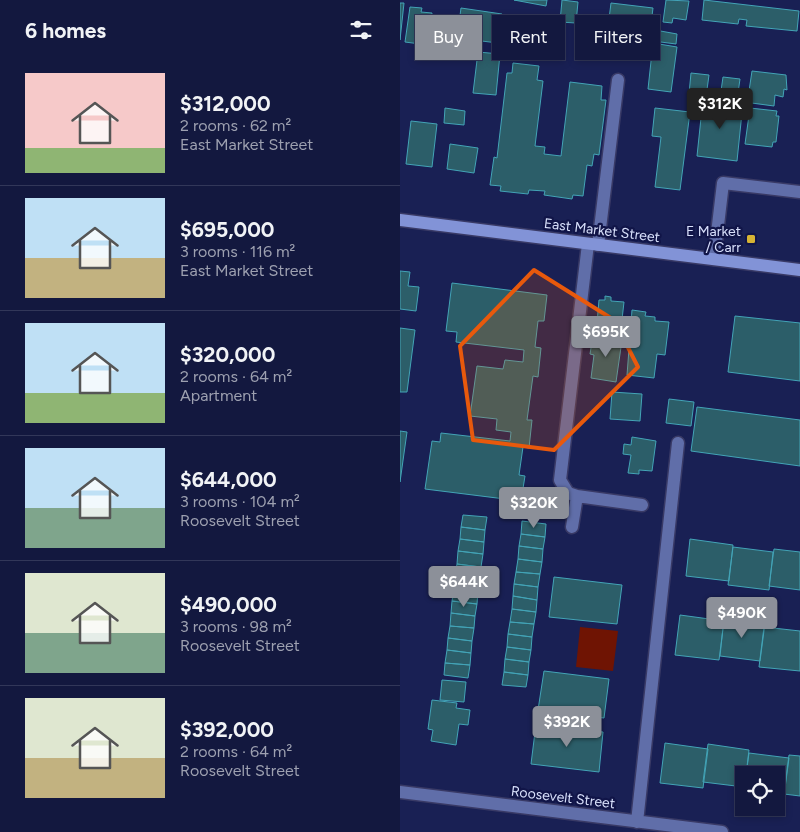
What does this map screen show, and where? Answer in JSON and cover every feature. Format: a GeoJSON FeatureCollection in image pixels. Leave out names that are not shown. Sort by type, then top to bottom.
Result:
{"type":"FeatureCollection","features":[{"type":"Feature","properties":{"kind":"main road","name":"East Market Street"},"geometry":{"type":"LineString","coordinates":[[400,220],[800,270]]}},
{"type":"Feature","properties":{"kind":"street"},"geometry":{"type":"LineString","coordinates":[[618,80],[560,480],[568,493],[577,496],[642,505]]}},
{"type":"Feature","properties":{"kind":"street"},"geometry":{"type":"LineString","coordinates":[[714,259],[723,183],[800,192]]}},
{"type":"Feature","properties":{"kind":"street"},"geometry":{"type":"LineString","coordinates":[[637,822],[678,443]]}},
{"type":"Feature","properties":{"kind":"street"},"geometry":{"type":"LineString","coordinates":[[572,527],[577,496]]}},
{"type":"Feature","properties":{"kind":"street","name":"Roosevelt Street"},"geometry":{"type":"LineString","coordinates":[[400,792],[722,832]]}},
{"type":"Feature","properties":{"kind":"highlighted area"},"geometry":{"type":"Polygon","coordinates":[[[534,270],[614,320],[638,367],[554,450],[473,440],[460,346],[534,270]]]}},
{"type":"Feature","properties":{"kind":"shaded area"},"geometry":{"type":"Polygon","coordinates":[[[580,627],[618,631],[613,671],[576,667],[580,627]]]}},
{"type":"Feature","properties":{"kind":"building"},"geometry":{"type":"Polygon","coordinates":[[[514,0],[547,0],[546,6],[514,0]]]}},
{"type":"Feature","properties":{"kind":"building"},"geometry":{"type":"Polygon","coordinates":[[[562,0],[578,2],[575,23],[565,22],[565,15],[561,15],[562,0]]]}},
{"type":"Feature","properties":{"kind":"building"},"geometry":{"type":"Polygon","coordinates":[[[666,0],[689,1],[686,20],[673,18],[672,23],[663,22],[666,0]]]}},
{"type":"Feature","properties":{"kind":"building"},"geometry":{"type":"Polygon","coordinates":[[[704,0],[799,11],[797,31],[746,26],[747,20],[739,19],[738,24],[702,20],[704,0]]]}},
{"type":"Feature","properties":{"kind":"building"},"geometry":{"type":"Polygon","coordinates":[[[400,3],[404,3],[400,40],[400,3]]]}},
{"type":"Feature","properties":{"kind":"building"},"geometry":{"type":"Polygon","coordinates":[[[611,3],[653,8],[652,15],[610,15],[611,3]]]}},
{"type":"Feature","properties":{"kind":"building"},"geometry":{"type":"Polygon","coordinates":[[[410,7],[422,8],[421,12],[432,13],[432,15],[415,15],[415,43],[405,42],[410,7]]]}},
{"type":"Feature","properties":{"kind":"building"},"geometry":{"type":"Polygon","coordinates":[[[461,8],[502,14],[492,15],[492,42],[482,41],[482,15],[460,15],[461,8]]]}},
{"type":"Feature","properties":{"kind":"building"},"geometry":{"type":"Polygon","coordinates":[[[660,31],[677,34],[676,44],[660,42],[660,31]]]}},
{"type":"Feature","properties":{"kind":"building"},"geometry":{"type":"Polygon","coordinates":[[[660,44],[677,47],[671,92],[648,89],[651,60],[660,60],[660,44]]]}},
{"type":"Feature","properties":{"kind":"building"},"geometry":{"type":"Polygon","coordinates":[[[482,52],[492,53],[492,60],[499,60],[496,95],[473,93],[477,60],[482,60],[482,52]]]}},
{"type":"Feature","properties":{"kind":"building"},"geometry":{"type":"Polygon","coordinates":[[[513,63],[539,66],[537,80],[543,81],[535,146],[545,147],[544,154],[561,156],[570,82],[602,86],[601,100],[606,100],[599,155],[594,154],[592,166],[587,165],[583,196],[573,195],[572,199],[544,195],[545,191],[529,190],[528,194],[500,191],[501,186],[490,185],[494,157],[497,158],[507,73],[512,73],[513,63]]]}},
{"type":"Feature","properties":{"kind":"building"},"geometry":{"type":"Polygon","coordinates":[[[752,71],[786,75],[787,90],[784,89],[783,97],[775,95],[774,106],[744,102],[746,90],[749,91],[752,71]]]}},
{"type":"Feature","properties":{"kind":"building"},"geometry":{"type":"Polygon","coordinates":[[[691,73],[709,75],[706,97],[689,94],[691,73]]]}},
{"type":"Feature","properties":{"kind":"building"},"geometry":{"type":"Polygon","coordinates":[[[723,77],[740,79],[737,100],[720,98],[723,77]]]}},
{"type":"Feature","properties":{"kind":"building"},"geometry":{"type":"Polygon","coordinates":[[[703,99],[743,103],[737,161],[697,156],[703,99]]]}},
{"type":"Feature","properties":{"kind":"building"},"geometry":{"type":"Polygon","coordinates":[[[445,108],[465,111],[464,125],[444,123],[445,108]]]}},
{"type":"Feature","properties":{"kind":"building"},"geometry":{"type":"Polygon","coordinates":[[[655,108],[690,112],[680,190],[655,187],[661,137],[652,136],[655,108]]]}},
{"type":"Feature","properties":{"kind":"building"},"geometry":{"type":"Polygon","coordinates":[[[750,108],[777,111],[776,116],[779,116],[776,142],[773,142],[772,147],[745,144],[750,108]]]}},
{"type":"Feature","properties":{"kind":"building"},"geometry":{"type":"Polygon","coordinates":[[[411,121],[437,124],[432,167],[406,164],[411,121]]]}},
{"type":"Feature","properties":{"kind":"building"},"geometry":{"type":"Polygon","coordinates":[[[450,144],[478,148],[474,173],[447,169],[450,144]]]}},
{"type":"Feature","properties":{"kind":"building"},"geometry":{"type":"Polygon","coordinates":[[[400,271],[410,272],[408,286],[419,287],[416,311],[400,309],[400,271]]]}},
{"type":"Feature","properties":{"kind":"building"},"geometry":{"type":"Polygon","coordinates":[[[452,283],[547,295],[544,321],[538,321],[535,347],[541,348],[538,377],[533,376],[527,420],[532,420],[529,448],[523,447],[519,475],[525,476],[521,501],[425,489],[432,441],[440,442],[441,433],[510,441],[511,432],[496,430],[497,419],[470,416],[477,366],[503,369],[505,360],[523,362],[524,350],[456,342],[457,332],[446,331],[452,283]]]}},
{"type":"Feature","properties":{"kind":"building"},"geometry":{"type":"Polygon","coordinates":[[[605,296],[611,297],[611,301],[624,302],[620,337],[596,335],[599,300],[605,300],[605,296]]]}},
{"type":"Feature","properties":{"kind":"building"},"geometry":{"type":"Polygon","coordinates":[[[632,310],[646,312],[645,316],[655,317],[655,321],[669,322],[665,355],[657,354],[654,378],[627,375],[632,310]]]}},
{"type":"Feature","properties":{"kind":"building"},"geometry":{"type":"Polygon","coordinates":[[[735,316],[800,323],[800,381],[728,372],[735,316]]]}},
{"type":"Feature","properties":{"kind":"building"},"geometry":{"type":"Polygon","coordinates":[[[400,328],[415,330],[407,392],[400,392],[400,328]]]}},
{"type":"Feature","properties":{"kind":"building"},"geometry":{"type":"Polygon","coordinates":[[[593,336],[622,340],[616,382],[591,378],[594,355],[590,354],[593,336]]]}},
{"type":"Feature","properties":{"kind":"building"},"geometry":{"type":"Polygon","coordinates":[[[612,392],[642,394],[640,421],[610,419],[612,392]]]}},
{"type":"Feature","properties":{"kind":"building"},"geometry":{"type":"Polygon","coordinates":[[[669,399],[694,402],[691,426],[666,423],[669,399]]]}},
{"type":"Feature","properties":{"kind":"building"},"geometry":{"type":"Polygon","coordinates":[[[697,407],[800,420],[800,466],[691,451],[697,407]]]}},
{"type":"Feature","properties":{"kind":"building"},"geometry":{"type":"Polygon","coordinates":[[[400,431],[407,432],[400,482],[400,431]]]}},
{"type":"Feature","properties":{"kind":"building"},"geometry":{"type":"Polygon","coordinates":[[[632,437],[656,441],[652,471],[639,470],[639,474],[628,473],[631,455],[623,454],[624,444],[631,445],[632,437]]]}},
{"type":"Feature","properties":{"kind":"building"},"geometry":{"type":"Polygon","coordinates":[[[463,515],[487,517],[485,530],[461,527],[463,515]]]}},
{"type":"Feature","properties":{"kind":"building"},"geometry":{"type":"Polygon","coordinates":[[[522,521],[546,524],[545,537],[521,534],[522,521]]]}},
{"type":"Feature","properties":{"kind":"building"},"geometry":{"type":"Polygon","coordinates":[[[461,527],[485,530],[484,542],[460,539],[461,527]]]}},
{"type":"Feature","properties":{"kind":"building"},"geometry":{"type":"Polygon","coordinates":[[[521,534],[545,537],[543,549],[519,546],[521,534]]]}},
{"type":"Feature","properties":{"kind":"building"},"geometry":{"type":"Polygon","coordinates":[[[460,539],[484,542],[483,554],[458,551],[460,539]]]}},
{"type":"Feature","properties":{"kind":"building"},"geometry":{"type":"Polygon","coordinates":[[[690,539],[733,545],[729,581],[686,576],[690,539]]]}},
{"type":"Feature","properties":{"kind":"building"},"geometry":{"type":"Polygon","coordinates":[[[519,546],[543,549],[542,562],[518,559],[519,546]]]}},
{"type":"Feature","properties":{"kind":"building"},"geometry":{"type":"Polygon","coordinates":[[[733,547],[773,552],[769,590],[728,585],[733,547]]]}},
{"type":"Feature","properties":{"kind":"building"},"geometry":{"type":"Polygon","coordinates":[[[774,549],[800,552],[800,590],[769,586],[774,549]]]}},
{"type":"Feature","properties":{"kind":"building"},"geometry":{"type":"Polygon","coordinates":[[[458,551],[483,554],[481,567],[457,564],[458,551]]]}},
{"type":"Feature","properties":{"kind":"building"},"geometry":{"type":"Polygon","coordinates":[[[518,559],[542,562],[540,574],[516,572],[518,559]]]}},
{"type":"Feature","properties":{"kind":"building"},"geometry":{"type":"Polygon","coordinates":[[[457,564],[481,567],[480,579],[455,576],[457,564]]]}},
{"type":"Feature","properties":{"kind":"building"},"geometry":{"type":"Polygon","coordinates":[[[516,572],[540,574],[538,587],[514,584],[516,572]]]}},
{"type":"Feature","properties":{"kind":"building"},"geometry":{"type":"Polygon","coordinates":[[[455,576],[480,579],[478,591],[454,589],[455,576]]]}},
{"type":"Feature","properties":{"kind":"building"},"geometry":{"type":"Polygon","coordinates":[[[554,577],[622,585],[617,624],[549,617],[554,577]]]}},
{"type":"Feature","properties":{"kind":"building"},"geometry":{"type":"Polygon","coordinates":[[[514,584],[538,587],[537,600],[513,596],[514,584]]]}},
{"type":"Feature","properties":{"kind":"building"},"geometry":{"type":"Polygon","coordinates":[[[454,589],[478,591],[477,604],[452,601],[454,589]]]}},
{"type":"Feature","properties":{"kind":"building"},"geometry":{"type":"Polygon","coordinates":[[[513,596],[537,600],[536,612],[512,609],[513,596]]]}},
{"type":"Feature","properties":{"kind":"building"},"geometry":{"type":"Polygon","coordinates":[[[452,601],[477,604],[475,616],[451,613],[452,601]]]}},
{"type":"Feature","properties":{"kind":"building"},"geometry":{"type":"Polygon","coordinates":[[[512,609],[536,612],[534,624],[510,622],[512,609]]]}},
{"type":"Feature","properties":{"kind":"building"},"geometry":{"type":"Polygon","coordinates":[[[451,613],[475,616],[474,628],[450,626],[451,613]]]}},
{"type":"Feature","properties":{"kind":"building"},"geometry":{"type":"Polygon","coordinates":[[[680,615],[724,621],[719,660],[675,655],[680,615]]]}},
{"type":"Feature","properties":{"kind":"building"},"geometry":{"type":"Polygon","coordinates":[[[724,618],[765,623],[760,661],[720,656],[724,618]]]}},
{"type":"Feature","properties":{"kind":"building"},"geometry":{"type":"Polygon","coordinates":[[[510,622],[534,624],[532,637],[508,634],[510,622]]]}},
{"type":"Feature","properties":{"kind":"building"},"geometry":{"type":"Polygon","coordinates":[[[450,626],[474,628],[472,641],[448,638],[450,626]]]}},
{"type":"Feature","properties":{"kind":"building"},"geometry":{"type":"Polygon","coordinates":[[[764,627],[800,631],[800,671],[759,667],[764,627]]]}},
{"type":"Feature","properties":{"kind":"building"},"geometry":{"type":"Polygon","coordinates":[[[508,634],[532,637],[531,650],[507,647],[508,634]]]}},
{"type":"Feature","properties":{"kind":"building"},"geometry":{"type":"Polygon","coordinates":[[[448,638],[472,641],[471,653],[447,650],[448,638]]]}},
{"type":"Feature","properties":{"kind":"building"},"geometry":{"type":"Polygon","coordinates":[[[507,647],[531,650],[529,662],[505,659],[507,647]]]}},
{"type":"Feature","properties":{"kind":"building"},"geometry":{"type":"Polygon","coordinates":[[[447,650],[471,653],[470,665],[445,663],[447,650]]]}},
{"type":"Feature","properties":{"kind":"building"},"geometry":{"type":"Polygon","coordinates":[[[505,659],[529,662],[528,675],[504,672],[505,659]]]}},
{"type":"Feature","properties":{"kind":"building"},"geometry":{"type":"Polygon","coordinates":[[[445,663],[470,665],[468,678],[444,675],[445,663]]]}},
{"type":"Feature","properties":{"kind":"building"},"geometry":{"type":"Polygon","coordinates":[[[544,671],[609,679],[604,718],[538,710],[544,671]]]}},
{"type":"Feature","properties":{"kind":"building"},"geometry":{"type":"Polygon","coordinates":[[[504,672],[528,675],[526,687],[502,685],[504,672]]]}},
{"type":"Feature","properties":{"kind":"building"},"geometry":{"type":"Polygon","coordinates":[[[442,680],[466,682],[464,702],[440,700],[442,680]]]}},
{"type":"Feature","properties":{"kind":"building"},"geometry":{"type":"Polygon","coordinates":[[[432,700],[457,703],[456,708],[470,710],[468,725],[459,724],[456,745],[431,741],[433,730],[428,729],[432,700]]]}},
{"type":"Feature","properties":{"kind":"building"},"geometry":{"type":"Polygon","coordinates":[[[536,724],[603,732],[599,772],[531,764],[536,724]]]}},
{"type":"Feature","properties":{"kind":"building"},"geometry":{"type":"Polygon","coordinates":[[[665,743],[708,749],[703,788],[660,783],[665,743]]]}},
{"type":"Feature","properties":{"kind":"building"},"geometry":{"type":"Polygon","coordinates":[[[708,744],[749,750],[747,766],[735,766],[735,786],[703,782],[708,744]]]}},
{"type":"Feature","properties":{"kind":"building"},"geometry":{"type":"Polygon","coordinates":[[[749,753],[789,758],[785,788],[785,766],[747,766],[749,753]]]}},
{"type":"Feature","properties":{"kind":"building"},"geometry":{"type":"Polygon","coordinates":[[[789,755],[800,756],[800,796],[785,794],[789,755]]]}},
{"type":"Feature","properties":{"kind":"place","name":"E Market / Carr"},"geometry":{"type":"Point","coordinates":[751,239]}}]}
